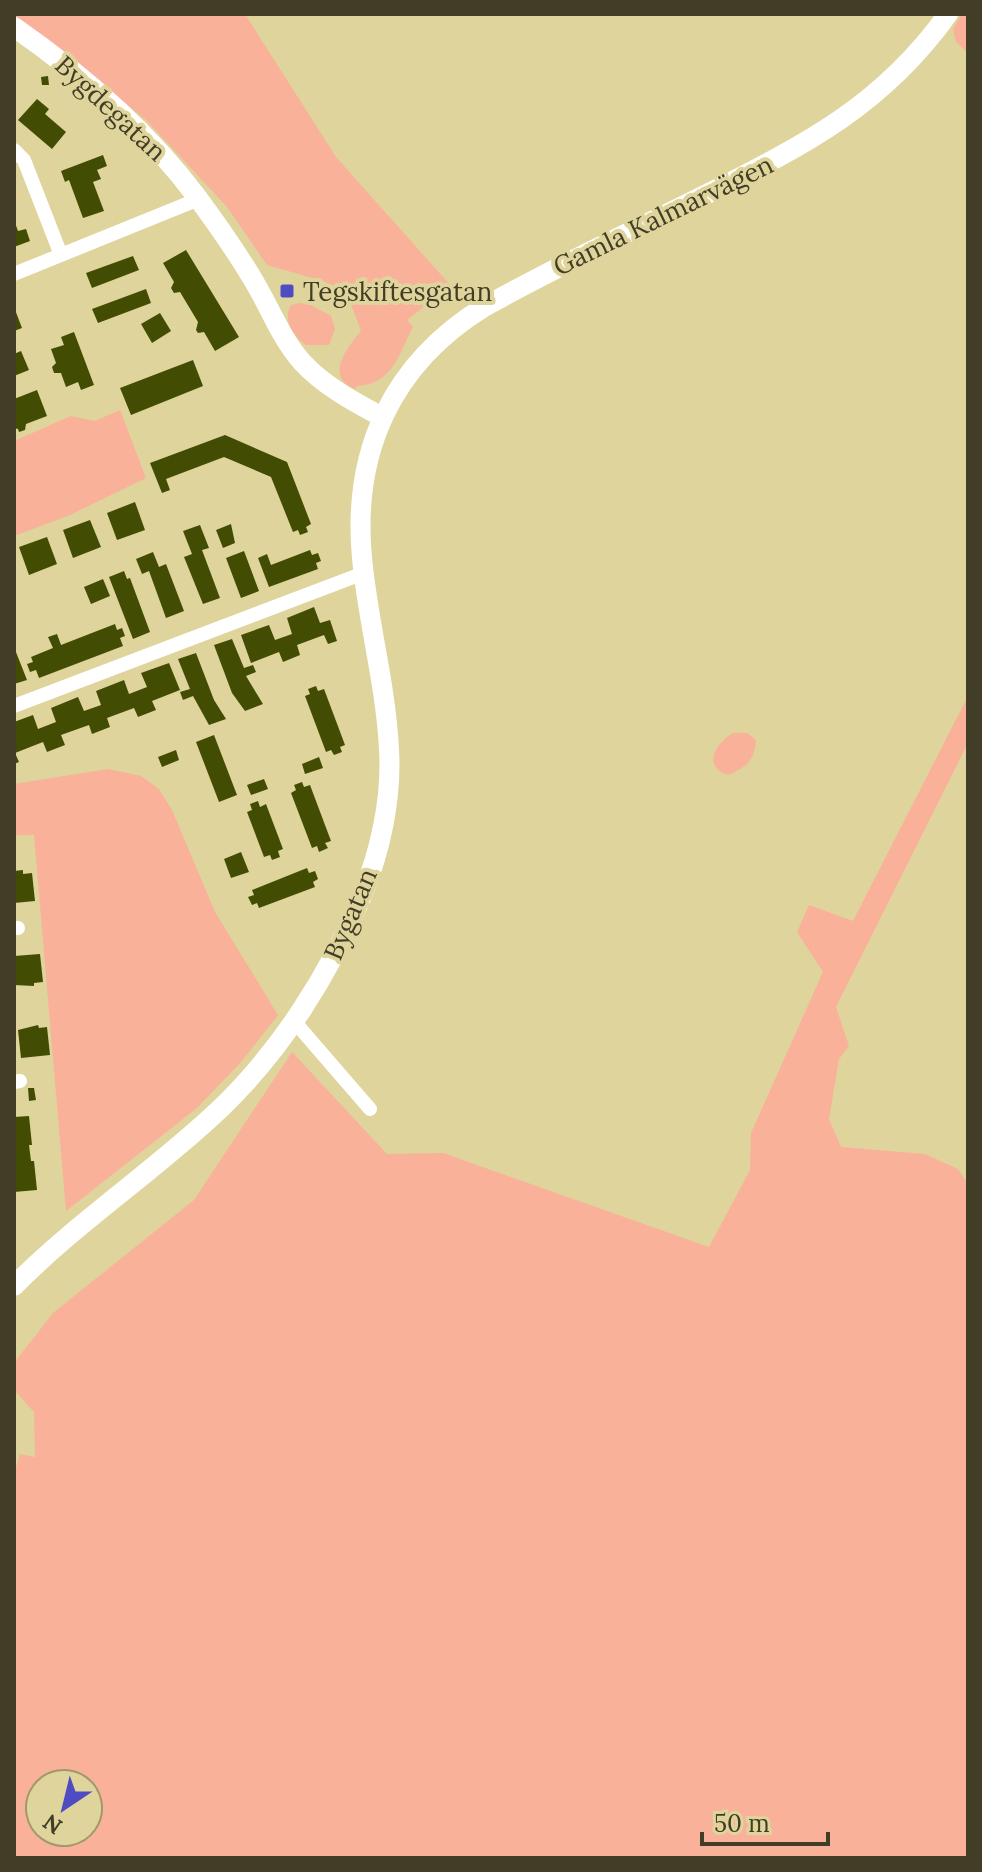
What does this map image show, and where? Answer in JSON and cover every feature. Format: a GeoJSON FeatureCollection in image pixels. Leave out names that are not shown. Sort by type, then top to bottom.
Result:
{"type":"FeatureCollection","features":[{"type":"Feature","properties":{"kind":"street","name":"Gamla Kalmarvägen"},"geometry":{"type":"LineString","coordinates":[[382,417],[405,376],[423,354],[463,319],[517,288],[815,138],[843,120],[895,77],[948,14]]}},
{"type":"Feature","properties":{"kind":"street","name":"Bygdegatan"},"geometry":{"type":"LineString","coordinates":[[14,27],[64,63],[123,113],[199,199]]}},
{"type":"Feature","properties":{"kind":"street"},"geometry":{"type":"LineString","coordinates":[[14,150],[24,160],[61,255]]}},
{"type":"Feature","properties":{"kind":"street"},"geometry":{"type":"LineString","coordinates":[[14,274],[199,199],[256,284],[288,345],[333,388],[382,417]]}},
{"type":"Feature","properties":{"kind":"street","name":"Bygatan"},"geometry":{"type":"LineString","coordinates":[[14,1286],[56,1244],[220,1108],[258,1067],[320,981],[342,942],[363,894],[387,799],[390,753],[382,672],[364,573],[362,487],[382,417]]}},
{"type":"Feature","properties":{"kind":"street"},"geometry":{"type":"LineString","coordinates":[[14,706],[364,573]]}},
{"type":"Feature","properties":{"kind":"street"},"geometry":{"type":"LineString","coordinates":[[293,1020],[370,1109]]}},
{"type":"Feature","properties":{"kind":"shaded area"},"geometry":{"type":"Polygon","coordinates":[[[14,14],[245,14],[336,157],[451,286],[407,320],[413,327],[387,374],[355,389],[346,384],[341,377],[341,362],[361,331],[347,293],[323,281],[267,265],[227,207],[146,120],[14,14]]]}},
{"type":"Feature","properties":{"kind":"shaded area"},"geometry":{"type":"Polygon","coordinates":[[[962,14],[968,14],[968,53],[956,42],[953,29],[962,14]]]}},
{"type":"Feature","properties":{"kind":"shaded area"},"geometry":{"type":"Polygon","coordinates":[[[291,305],[311,305],[331,316],[335,329],[329,345],[306,345],[293,332],[289,311],[291,305]]]}},
{"type":"Feature","properties":{"kind":"shaded area"},"geometry":{"type":"Polygon","coordinates":[[[120,410],[146,478],[70,515],[14,536],[14,441],[71,416],[95,421],[120,410]]]}},
{"type":"Feature","properties":{"kind":"shaded area"},"geometry":{"type":"Polygon","coordinates":[[[968,696],[968,743],[836,1007],[849,1046],[839,1059],[829,1119],[841,1147],[925,1154],[958,1169],[968,1184],[968,1858],[14,1858],[14,1474],[20,1454],[35,1457],[34,1412],[14,1390],[14,1363],[53,1313],[194,1200],[292,1052],[387,1154],[443,1153],[709,1247],[750,1170],[751,1133],[823,972],[797,932],[809,905],[853,921],[968,696]]]}},
{"type":"Feature","properties":{"kind":"shaded area"},"geometry":{"type":"Polygon","coordinates":[[[733,733],[747,733],[756,740],[748,762],[728,775],[715,766],[713,760],[717,748],[733,733]]]}},
{"type":"Feature","properties":{"kind":"shaded area"},"geometry":{"type":"Polygon","coordinates":[[[108,769],[141,776],[159,789],[172,810],[215,912],[278,1015],[242,1061],[197,1108],[66,1211],[34,835],[14,835],[14,784],[108,769]]]}},
{"type":"Feature","properties":{"kind":"building"},"geometry":{"type":"Polygon","coordinates":[[[48,76],[49,85],[42,85],[41,77],[48,76]]]}},
{"type":"Feature","properties":{"kind":"building"},"geometry":{"type":"Polygon","coordinates":[[[37,99],[49,109],[45,114],[66,132],[52,149],[18,120],[37,99]]]}},
{"type":"Feature","properties":{"kind":"building"},"geometry":{"type":"Polygon","coordinates":[[[103,155],[107,166],[97,170],[101,179],[93,182],[104,211],[83,218],[69,180],[65,182],[61,171],[103,155]]]}},
{"type":"Feature","properties":{"kind":"building"},"geometry":{"type":"Polygon","coordinates":[[[14,220],[18,231],[26,229],[30,241],[14,247],[14,220]]]}},
{"type":"Feature","properties":{"kind":"building"},"geometry":{"type":"Polygon","coordinates":[[[186,250],[239,337],[215,351],[204,332],[198,333],[196,330],[198,322],[180,292],[174,293],[171,288],[174,282],[163,263],[186,250]]]}},
{"type":"Feature","properties":{"kind":"building"},"geometry":{"type":"Polygon","coordinates":[[[133,256],[139,270],[92,288],[86,273],[133,256]]]}},
{"type":"Feature","properties":{"kind":"building"},"geometry":{"type":"Polygon","coordinates":[[[146,289],[151,303],[98,323],[92,309],[146,289]]]}},
{"type":"Feature","properties":{"kind":"building"},"geometry":{"type":"Polygon","coordinates":[[[14,307],[22,328],[14,331],[14,307]]]}},
{"type":"Feature","properties":{"kind":"building"},"geometry":{"type":"Polygon","coordinates":[[[160,313],[171,331],[152,343],[141,324],[160,313]]]}},
{"type":"Feature","properties":{"kind":"building"},"geometry":{"type":"Polygon","coordinates":[[[74,332],[94,385],[81,390],[78,382],[66,387],[61,373],[54,373],[52,367],[56,363],[51,349],[64,345],[61,337],[74,332]]]}},
{"type":"Feature","properties":{"kind":"building"},"geometry":{"type":"Polygon","coordinates":[[[21,351],[29,370],[14,376],[14,354],[21,351]]]}},
{"type":"Feature","properties":{"kind":"building"},"geometry":{"type":"Polygon","coordinates":[[[193,360],[203,386],[131,415],[120,388],[193,360]]]}},
{"type":"Feature","properties":{"kind":"building"},"geometry":{"type":"Polygon","coordinates":[[[37,390],[47,416],[26,424],[25,430],[19,432],[14,428],[14,399],[37,390]]]}},
{"type":"Feature","properties":{"kind":"building"},"geometry":{"type":"Polygon","coordinates":[[[225,435],[287,462],[311,524],[306,527],[308,532],[300,535],[298,530],[293,532],[271,477],[224,457],[166,479],[170,490],[162,493],[150,463],[225,435]]]}},
{"type":"Feature","properties":{"kind":"building"},"geometry":{"type":"Polygon","coordinates":[[[135,502],[145,530],[117,540],[107,513],[135,502]]]}},
{"type":"Feature","properties":{"kind":"building"},"geometry":{"type":"Polygon","coordinates":[[[90,520],[101,547],[73,558],[63,530],[90,520]]]}},
{"type":"Feature","properties":{"kind":"building"},"geometry":{"type":"Polygon","coordinates":[[[231,524],[235,543],[223,548],[216,530],[231,524]]]}},
{"type":"Feature","properties":{"kind":"building"},"geometry":{"type":"Polygon","coordinates":[[[200,525],[209,548],[202,550],[220,598],[203,604],[184,557],[192,554],[183,531],[200,525]]]}},
{"type":"Feature","properties":{"kind":"building"},"geometry":{"type":"Polygon","coordinates":[[[47,537],[57,564],[29,575],[19,547],[47,537]]]}},
{"type":"Feature","properties":{"kind":"building"},"geometry":{"type":"Polygon","coordinates":[[[310,550],[312,555],[318,553],[321,561],[316,563],[318,569],[269,587],[258,558],[267,554],[271,565],[310,550]]]}},
{"type":"Feature","properties":{"kind":"building"},"geometry":{"type":"Polygon","coordinates":[[[244,551],[259,591],[241,598],[226,558],[244,551]]]}},
{"type":"Feature","properties":{"kind":"building"},"geometry":{"type":"Polygon","coordinates":[[[153,552],[159,567],[166,564],[184,611],[166,618],[149,571],[142,574],[136,559],[153,552]]]}},
{"type":"Feature","properties":{"kind":"building"},"geometry":{"type":"Polygon","coordinates":[[[124,571],[127,579],[130,578],[150,632],[133,639],[109,577],[124,571]]]}},
{"type":"Feature","properties":{"kind":"building"},"geometry":{"type":"Polygon","coordinates":[[[103,579],[110,596],[91,604],[84,587],[103,579]]]}},
{"type":"Feature","properties":{"kind":"building"},"geometry":{"type":"Polygon","coordinates":[[[314,607],[320,623],[330,620],[337,641],[328,644],[324,635],[297,645],[300,655],[283,662],[279,652],[251,663],[241,635],[269,625],[275,640],[292,634],[287,618],[314,607]]]}},
{"type":"Feature","properties":{"kind":"building"},"geometry":{"type":"Polygon","coordinates":[[[115,624],[117,630],[122,628],[125,636],[120,638],[123,646],[39,678],[36,670],[30,672],[27,664],[33,662],[31,657],[53,648],[48,637],[57,634],[61,645],[115,624]]]}},
{"type":"Feature","properties":{"kind":"building"},"geometry":{"type":"Polygon","coordinates":[[[232,639],[244,668],[253,665],[256,672],[246,676],[263,704],[245,711],[232,693],[214,645],[232,639]]]}},
{"type":"Feature","properties":{"kind":"building"},"geometry":{"type":"Polygon","coordinates":[[[14,647],[27,680],[14,684],[14,647]]]}},
{"type":"Feature","properties":{"kind":"building"},"geometry":{"type":"Polygon","coordinates":[[[196,653],[214,700],[226,719],[209,725],[193,696],[183,700],[180,692],[190,689],[178,659],[196,653]]]}},
{"type":"Feature","properties":{"kind":"building"},"geometry":{"type":"Polygon","coordinates":[[[169,663],[180,690],[152,701],[156,710],[138,717],[134,708],[107,718],[110,727],[92,734],[89,725],[61,735],[65,745],[47,752],[43,742],[15,753],[19,762],[14,764],[14,722],[33,715],[38,729],[56,722],[51,708],[78,697],[84,711],[101,705],[96,691],[124,680],[129,694],[147,687],[141,673],[169,663]]]}},
{"type":"Feature","properties":{"kind":"building"},"geometry":{"type":"Polygon","coordinates":[[[316,686],[318,691],[324,689],[345,745],[340,747],[342,752],[334,755],[331,750],[326,752],[305,696],[310,694],[308,689],[316,686]]]}},
{"type":"Feature","properties":{"kind":"building"},"geometry":{"type":"Polygon","coordinates":[[[214,735],[237,795],[219,802],[196,742],[214,735]]]}},
{"type":"Feature","properties":{"kind":"building"},"geometry":{"type":"Polygon","coordinates":[[[176,750],[179,760],[162,767],[158,757],[176,750]]]}},
{"type":"Feature","properties":{"kind":"building"},"geometry":{"type":"Polygon","coordinates":[[[319,757],[323,768],[305,774],[302,764],[319,757]]]}},
{"type":"Feature","properties":{"kind":"building"},"geometry":{"type":"Polygon","coordinates":[[[264,779],[268,789],[251,795],[247,785],[264,779]]]}},
{"type":"Feature","properties":{"kind":"building"},"geometry":{"type":"Polygon","coordinates":[[[302,782],[304,787],[310,785],[331,841],[325,843],[328,848],[319,852],[317,846],[312,848],[291,793],[296,790],[294,785],[302,782]]]}},
{"type":"Feature","properties":{"kind":"building"},"geometry":{"type":"Polygon","coordinates":[[[258,801],[260,807],[266,804],[283,849],[278,851],[280,857],[272,860],[270,855],[264,857],[247,812],[252,810],[250,804],[258,801]]]}},
{"type":"Feature","properties":{"kind":"building"},"geometry":{"type":"Polygon","coordinates":[[[241,852],[249,872],[231,878],[224,859],[241,852]]]}},
{"type":"Feature","properties":{"kind":"building"},"geometry":{"type":"Polygon","coordinates":[[[307,868],[309,873],[315,871],[318,879],[313,882],[315,887],[259,908],[257,903],[252,905],[248,897],[254,895],[252,890],[307,868]]]}},
{"type":"Feature","properties":{"kind":"building"},"geometry":{"type":"Polygon","coordinates":[[[23,870],[23,874],[32,873],[35,901],[14,903],[14,871],[23,870]]]}},
{"type":"Feature","properties":{"kind":"building"},"geometry":{"type":"Polygon","coordinates":[[[40,954],[43,982],[34,983],[34,986],[14,985],[14,956],[40,954]]]}},
{"type":"Feature","properties":{"kind":"building"},"geometry":{"type":"Polygon","coordinates":[[[38,1025],[39,1028],[47,1027],[50,1055],[21,1058],[18,1030],[38,1025]]]}},
{"type":"Feature","properties":{"kind":"building"},"geometry":{"type":"Polygon","coordinates":[[[28,1088],[34,1088],[36,1100],[29,1101],[28,1088]]]}},
{"type":"Feature","properties":{"kind":"building"},"geometry":{"type":"Polygon","coordinates":[[[29,1116],[32,1145],[29,1145],[37,1190],[14,1192],[14,1117],[29,1116]]]}},
{"type":"Feature","properties":{"kind":"place","name":"Tegskiftesgatan"},"geometry":{"type":"Point","coordinates":[287,291]}}]}
